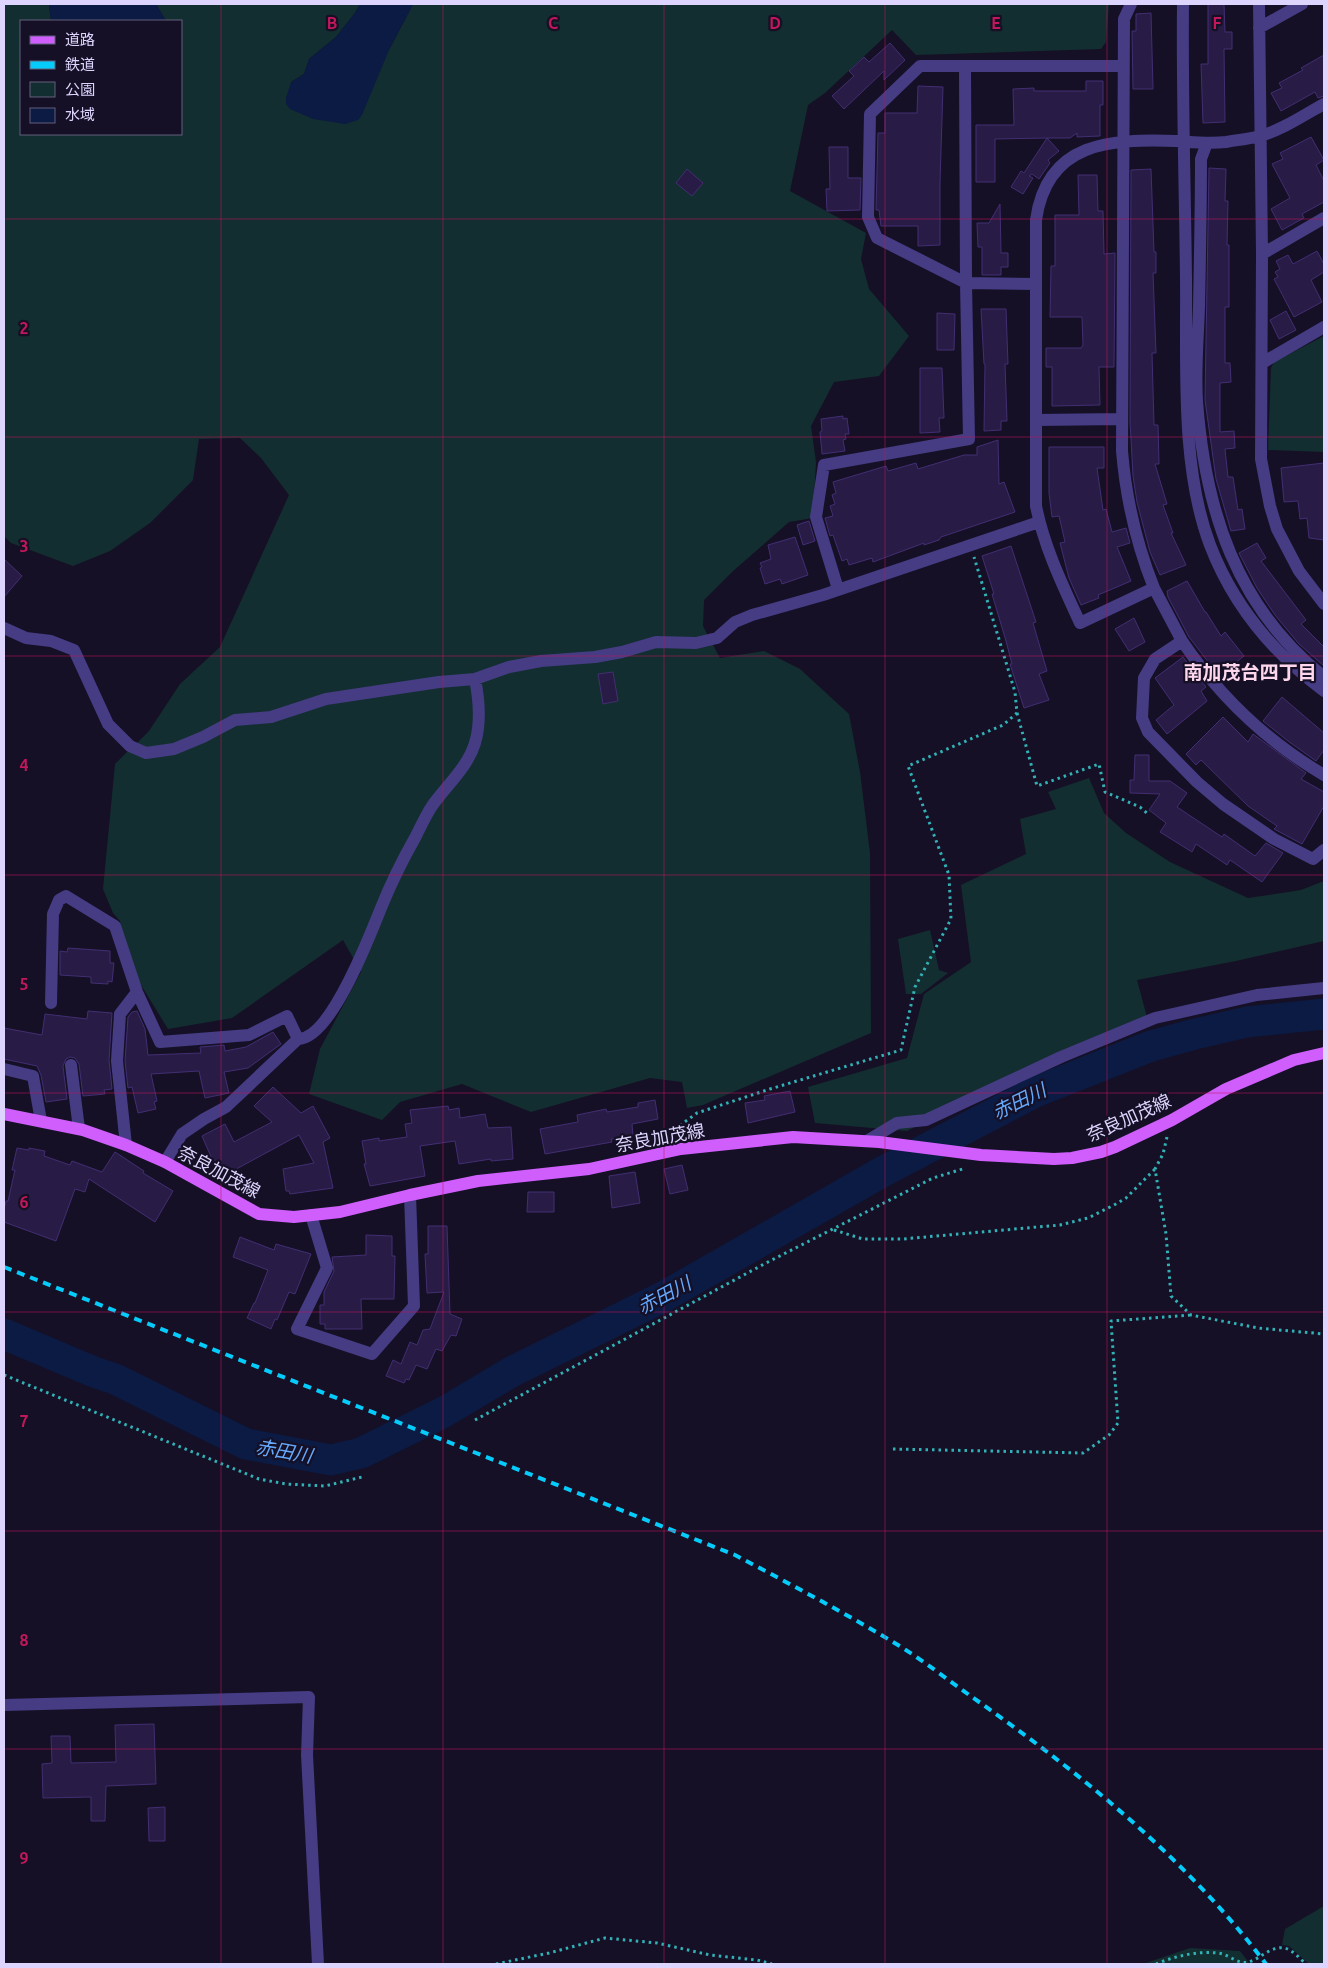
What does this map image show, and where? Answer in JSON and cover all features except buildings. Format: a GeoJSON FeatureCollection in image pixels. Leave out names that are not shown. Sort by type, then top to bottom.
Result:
{"type":"FeatureCollection","features":[{"type":"Feature","properties":{"kind":"main road","name":"奈良加茂線"},"geometry":{"type":"LineString","coordinates":[[4,1114],[78,1129],[126,1146],[165,1162],[259,1214],[294,1218],[340,1212],[478,1181],[589,1170],[680,1149],[793,1137],[873,1141],[981,1155],[1054,1159],[1086,1155],[1115,1147],[1172,1120],[1226,1089],[1244,1081],[1294,1060],[1324,1053]]}},
{"type":"Feature","properties":{"kind":"street"},"geometry":{"type":"LineString","coordinates":[[1131,4],[1124,19],[1122,141],[1122,459],[1130,514],[1144,564],[1154,588],[1182,641],[1213,684],[1253,725],[1277,745],[1324,775]]}},
{"type":"Feature","properties":{"kind":"street"},"geometry":{"type":"LineString","coordinates":[[1183,4],[1187,397],[1194,479],[1201,516],[1221,570],[1250,620],[1289,662],[1324,691]]}},
{"type":"Feature","properties":{"kind":"street"},"geometry":{"type":"LineString","coordinates":[[1259,4],[1262,254],[1261,459],[1270,506],[1287,551],[1299,572],[1324,604]]}},
{"type":"Feature","properties":{"kind":"street"},"geometry":{"type":"LineString","coordinates":[[1259,28],[1302,4]]}},
{"type":"Feature","properties":{"kind":"street"},"geometry":{"type":"LineString","coordinates":[[1036,284],[966,283],[877,238],[868,217],[870,114],[920,66],[1123,66]]}},
{"type":"Feature","properties":{"kind":"street"},"geometry":{"type":"LineString","coordinates":[[838,590],[816,517],[824,465],[969,438],[966,283],[966,66]]}},
{"type":"Feature","properties":{"kind":"street"},"geometry":{"type":"LineString","coordinates":[[1154,588],[1080,623],[1064,588],[1039,522],[1036,506],[1036,220],[1041,196],[1046,185],[1061,166],[1082,151],[1093,147],[1122,141],[1207,143],[1260,136],[1286,125],[1324,104]]}},
{"type":"Feature","properties":{"kind":"street"},"geometry":{"type":"LineString","coordinates":[[1207,143],[1201,159],[1197,400],[1209,489],[1226,545],[1252,596],[1268,620],[1287,642],[1324,676]]}},
{"type":"Feature","properties":{"kind":"street"},"geometry":{"type":"LineString","coordinates":[[1262,254],[1324,218]]}},
{"type":"Feature","properties":{"kind":"street"},"geometry":{"type":"LineString","coordinates":[[1262,363],[1324,327]]}},
{"type":"Feature","properties":{"kind":"street"},"geometry":{"type":"LineString","coordinates":[[1036,420],[1122,419]]}},
{"type":"Feature","properties":{"kind":"street"},"geometry":{"type":"LineString","coordinates":[[4,628],[26,638],[51,641],[74,650],[108,724],[130,746],[146,753],[174,748],[235,720],[271,717],[326,699],[439,682],[475,679],[509,667],[541,661],[594,657],[622,652],[656,642],[696,643],[717,638],[735,622],[752,615],[838,590],[1039,522]]}},
{"type":"Feature","properties":{"kind":"street"},"geometry":{"type":"LineString","coordinates":[[1182,641],[1155,659],[1144,678],[1142,718],[1148,732],[1196,782],[1248,822],[1312,859],[1324,850]]}},
{"type":"Feature","properties":{"kind":"street"},"geometry":{"type":"LineString","coordinates":[[165,1162],[182,1134],[226,1107],[298,1039],[311,1035],[337,1003],[358,963],[383,902],[431,807],[465,763],[474,745],[478,728],[475,679]]}},
{"type":"Feature","properties":{"kind":"street"},"geometry":{"type":"LineString","coordinates":[[51,1003],[53,914],[59,900],[66,896],[115,926],[137,992],[160,1042],[249,1035],[287,1016],[298,1039]]}},
{"type":"Feature","properties":{"kind":"street"},"geometry":{"type":"LineString","coordinates":[[873,1141],[897,1123],[926,1120],[1061,1057],[1155,1018],[1257,996],[1324,988]]}},
{"type":"Feature","properties":{"kind":"street"},"geometry":{"type":"LineString","coordinates":[[126,1146],[117,1061],[120,1014],[137,992]]}},
{"type":"Feature","properties":{"kind":"street"},"geometry":{"type":"LineString","coordinates":[[71,1065],[78,1129]]}},
{"type":"Feature","properties":{"kind":"street"},"geometry":{"type":"LineString","coordinates":[[4,1069],[33,1076],[41,1121]]}},
{"type":"Feature","properties":{"kind":"street"},"geometry":{"type":"LineString","coordinates":[[311,1215],[327,1268],[296,1329],[372,1354],[414,1306],[410,1195]]}},
{"type":"Feature","properties":{"kind":"street"},"geometry":{"type":"LineString","coordinates":[[4,1705],[309,1697],[307,1755],[318,1964]]}},
{"type":"Feature","properties":{"kind":"path"},"geometry":{"type":"LineString","coordinates":[[971,545],[1015,692],[1017,713],[1037,786],[1100,764],[1105,792],[1140,807],[1149,814]]}},
{"type":"Feature","properties":{"kind":"path"},"geometry":{"type":"LineString","coordinates":[[657,1142],[696,1113],[901,1050],[916,987],[951,919],[949,876],[908,766],[1003,725],[1017,713]]}},
{"type":"Feature","properties":{"kind":"path"},"geometry":{"type":"LineString","coordinates":[[834,1230],[862,1238],[903,1239],[1060,1225],[1088,1218],[1126,1198],[1155,1170],[1163,1154],[1172,1120]]}},
{"type":"Feature","properties":{"kind":"path"},"geometry":{"type":"LineString","coordinates":[[475,1420],[766,1262],[834,1230],[933,1178],[979,1164],[981,1155]]}},
{"type":"Feature","properties":{"kind":"path"},"geometry":{"type":"LineString","coordinates":[[1155,1170],[1166,1234],[1171,1296],[1191,1315]]}},
{"type":"Feature","properties":{"kind":"path"},"geometry":{"type":"LineString","coordinates":[[893,1449],[1084,1453],[1109,1435],[1118,1423],[1111,1321],[1191,1315],[1258,1328],[1324,1334]]}},
{"type":"Feature","properties":{"kind":"path"},"geometry":{"type":"LineString","coordinates":[[4,1375],[259,1478],[286,1484],[325,1486],[362,1477]]}},
{"type":"Feature","properties":{"kind":"path"},"geometry":{"type":"LineString","coordinates":[[496,1964],[549,1953],[605,1938],[657,1943],[710,1955],[757,1960],[772,1964]]}},
{"type":"Feature","properties":{"kind":"path"},"geometry":{"type":"LineString","coordinates":[[1156,1964],[1194,1953],[1219,1952],[1236,1961],[1248,1962],[1276,1948],[1287,1948],[1306,1964]]}},
{"type":"Feature","properties":{"kind":"green space"},"geometry":{"type":"Polygon","coordinates":[[[4,4],[49,4],[51,20],[20,20],[20,135],[182,135],[182,20],[165,20],[156,4],[360,4],[336,37],[309,59],[304,74],[291,82],[389,50],[413,4],[1109,4],[1106,42],[1101,49],[916,55],[892,30],[825,93],[808,105],[790,191],[866,233],[861,259],[869,289],[909,336],[879,376],[834,382],[811,426],[816,462],[813,518],[789,522],[732,572],[704,600],[703,626],[708,636],[621,648],[474,675],[326,696],[173,745],[145,749],[136,744],[149,731],[180,684],[220,647],[289,495],[261,458],[240,438],[199,439],[193,480],[150,523],[110,551],[73,566],[11,543],[4,536],[4,4]]]}},
{"type":"Feature","properties":{"kind":"green space"},"geometry":{"type":"Polygon","coordinates":[[[1324,336],[1324,452],[1268,450],[1271,368],[1274,362],[1324,336]]]}},
{"type":"Feature","properties":{"kind":"green space"},"geometry":{"type":"Polygon","coordinates":[[[657,645],[713,645],[720,658],[764,651],[800,669],[849,714],[860,772],[870,853],[871,1033],[703,1105],[687,1108],[682,1082],[650,1078],[531,1112],[462,1084],[400,1102],[382,1120],[309,1094],[320,1049],[361,972],[343,940],[232,1018],[168,1029],[138,980],[124,944],[120,921],[113,913],[103,889],[115,764],[129,750],[138,756],[226,728],[291,713],[447,681],[657,645]]]}},
{"type":"Feature","properties":{"kind":"green space"},"geometry":{"type":"Polygon","coordinates":[[[1089,778],[1104,813],[1126,833],[1170,862],[1248,898],[1301,890],[1324,881],[1324,941],[1236,961],[1137,980],[1148,1021],[939,1114],[907,1131],[815,1123],[808,1087],[907,1058],[924,994],[971,962],[961,885],[1026,854],[1020,819],[1056,809],[1048,792],[1089,778]]]}},
{"type":"Feature","properties":{"kind":"green space"},"geometry":{"type":"Polygon","coordinates":[[[930,930],[939,970],[948,973],[921,994],[906,994],[898,939],[930,930]]]}},
{"type":"Feature","properties":{"kind":"green space"},"geometry":{"type":"Polygon","coordinates":[[[1324,1906],[1324,1964],[1309,1964],[1289,1946],[1282,1945],[1285,1929],[1324,1906]]]}},
{"type":"Feature","properties":{"kind":"green space"},"geometry":{"type":"Polygon","coordinates":[[[1190,1948],[1240,1951],[1250,1964],[1143,1964],[1190,1948]]]}},
{"type":"Feature","properties":{"kind":"water"},"geometry":{"type":"Polygon","coordinates":[[[49,4],[156,4],[165,20],[51,20],[49,4]]]}},
{"type":"Feature","properties":{"kind":"water"},"geometry":{"type":"Polygon","coordinates":[[[360,4],[413,4],[389,50],[362,115],[358,120],[345,124],[313,119],[290,109],[286,104],[286,98],[291,82],[304,74],[309,59],[336,37],[360,4]]]}},
{"type":"Feature","properties":{"kind":"waterway","name":"赤田川"},"geometry":{"type":"LineString","coordinates":[[4,1334],[115,1379],[246,1444],[331,1460],[361,1453],[444,1412],[513,1371],[663,1297],[882,1172],[1035,1092],[1151,1046],[1195,1034],[1247,1022],[1324,1014]]}},
{"type":"Feature","properties":{"kind":"railway"},"geometry":{"type":"LineString","coordinates":[[4,1267],[735,1555],[838,1610],[927,1664],[1091,1787],[1130,1820],[1202,1889],[1266,1964]]}},
{"type":"Feature","properties":{"kind":"district","name":"南加茂台四丁目"},"geometry":{"type":"Point","coordinates":[1250,672]}}]}
